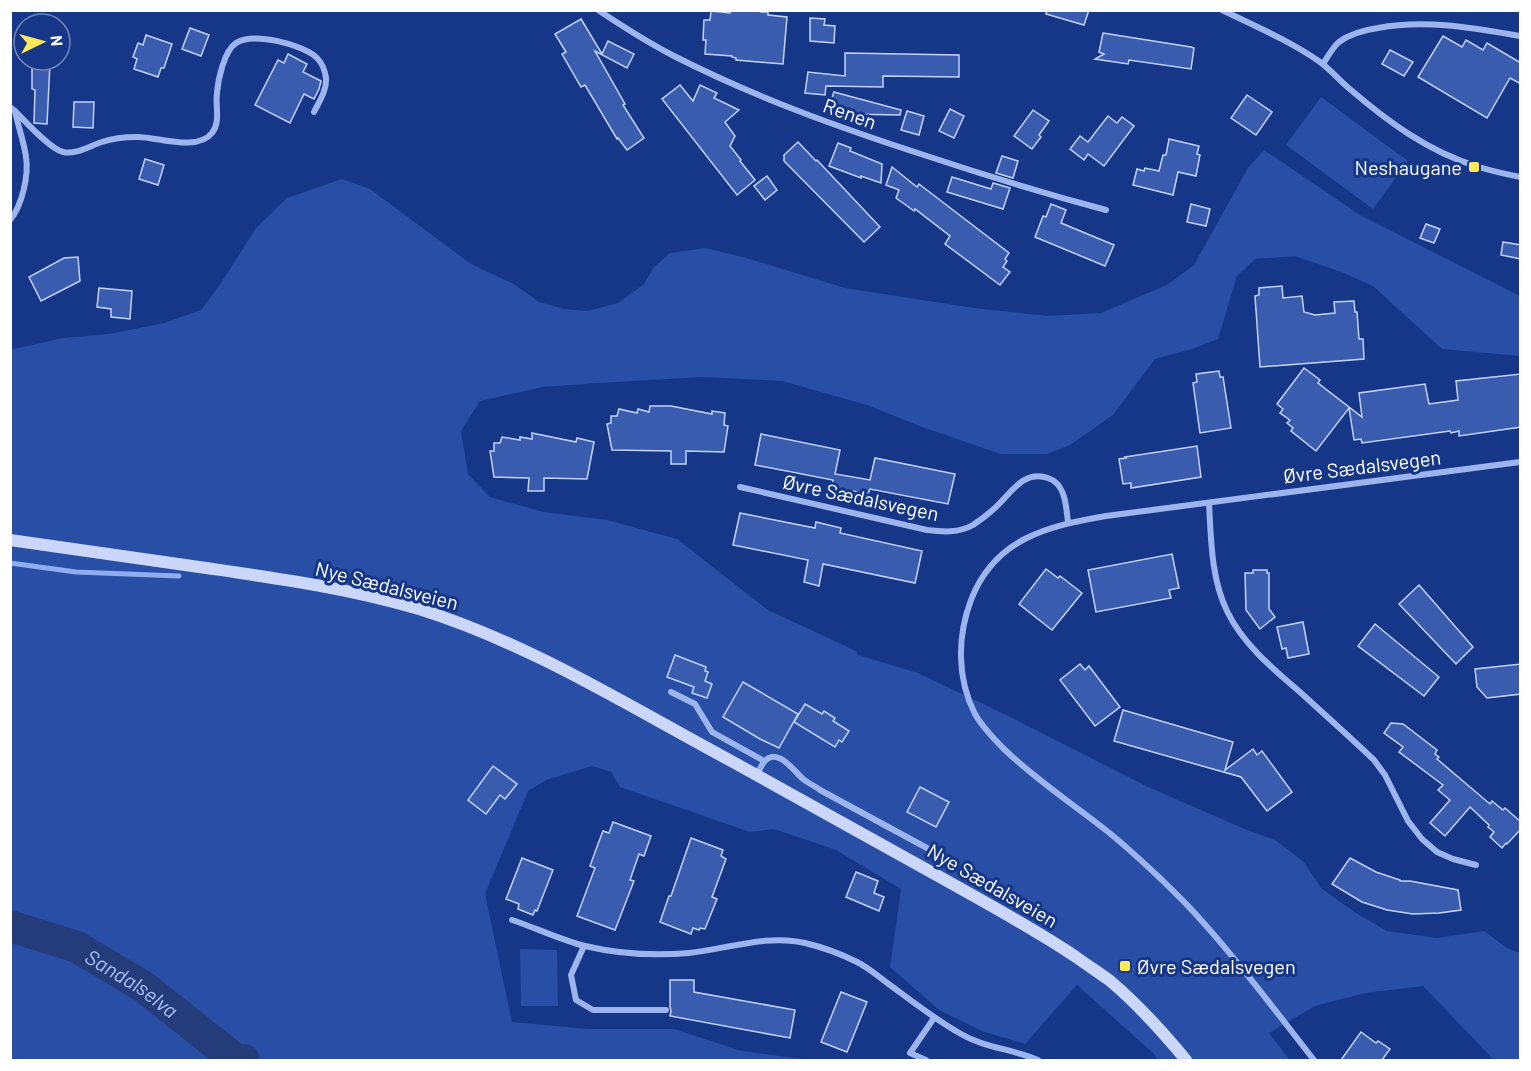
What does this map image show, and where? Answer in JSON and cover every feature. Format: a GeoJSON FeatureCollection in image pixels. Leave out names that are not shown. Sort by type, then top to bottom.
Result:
{"type":"FeatureCollection","features":[{"type":"Feature","properties":{"kind":"main road","name":"Nye Sædalsveien"},"geometry":{"type":"LineString","coordinates":[[10,540],[302,583],[368,596],[418,609],[471,627],[548,661],[1029,927],[1106,978],[1160,1028],[1186,1060]]}},
{"type":"Feature","properties":{"kind":"street","name":"Renen"},"geometry":{"type":"LineString","coordinates":[[598,10],[672,55],[790,109],[965,169],[1034,191],[1106,210]]}},
{"type":"Feature","properties":{"kind":"street"},"geometry":{"type":"LineString","coordinates":[[1222,10],[1307,53],[1403,130],[1429,145],[1475,166],[1521,177]]}},
{"type":"Feature","properties":{"kind":"street"},"geometry":{"type":"LineString","coordinates":[[1323,64],[1338,43],[1351,34],[1393,25],[1433,24],[1521,36]]}},
{"type":"Feature","properties":{"kind":"street"},"geometry":{"type":"LineString","coordinates":[[13,109],[51,146],[61,152],[71,153],[104,141],[126,137],[191,142],[202,140],[215,128],[217,94],[228,51],[234,44],[245,39],[256,38],[304,49],[317,58],[323,67],[326,80],[324,92],[314,112]]}},
{"type":"Feature","properties":{"kind":"street"},"geometry":{"type":"LineString","coordinates":[[10,220],[22,196],[27,159],[13,109]]}},
{"type":"Feature","properties":{"kind":"street","name":"Øvre Sædalsvegen"},"geometry":{"type":"LineString","coordinates":[[1314,1060],[1200,918],[1141,860],[1050,789],[990,735],[976,716],[967,697],[963,679],[960,655],[966,613],[985,573],[1014,544],[1031,535],[1068,522],[1521,462]]}},
{"type":"Feature","properties":{"kind":"street","name":"Øvre Sædalsvegen"},"geometry":{"type":"LineString","coordinates":[[740,487],[944,532],[971,526],[998,506],[1013,487],[1022,480],[1032,476],[1042,476],[1052,479],[1060,487],[1065,498],[1068,522]]}},
{"type":"Feature","properties":{"kind":"street"},"geometry":{"type":"LineString","coordinates":[[1209,503],[1213,558],[1219,589],[1227,611],[1242,634],[1261,657],[1374,760],[1408,820],[1422,839],[1437,852],[1476,865]]}},
{"type":"Feature","properties":{"kind":"street","name":"Nye Sædalsveien"},"geometry":{"type":"LineString","coordinates":[[671,692],[695,704],[712,732],[764,761],[776,757],[784,760],[803,779],[820,790],[938,855]]}},
{"type":"Feature","properties":{"kind":"street"},"geometry":{"type":"LineString","coordinates":[[756,775],[764,761]]}},
{"type":"Feature","properties":{"kind":"street"},"geometry":{"type":"LineString","coordinates":[[512,920],[584,946],[628,954],[689,953],[787,940],[806,943],[857,962],[963,1035],[989,1046],[1038,1060]]}},
{"type":"Feature","properties":{"kind":"street"},"geometry":{"type":"LineString","coordinates":[[584,946],[571,975],[576,1000],[593,1010],[666,1010]]}},
{"type":"Feature","properties":{"kind":"street"},"geometry":{"type":"LineString","coordinates":[[926,1060],[910,1053],[934,1017]]}},
{"type":"Feature","properties":{"kind":"shaded area"},"geometry":{"type":"Polygon","coordinates":[[[1321,97],[1408,161],[1373,209],[1286,145],[1321,97]]]}},
{"type":"Feature","properties":{"kind":"shaded area"},"geometry":{"type":"Polygon","coordinates":[[[1264,150],[1360,215],[1520,296],[1520,356],[1442,349],[1373,286],[1295,256],[1255,259],[1237,276],[1218,339],[1155,359],[1113,415],[1070,445],[1047,454],[1001,454],[867,405],[782,381],[702,377],[543,387],[480,401],[461,431],[468,474],[490,497],[543,512],[607,520],[677,539],[768,610],[856,651],[858,655],[918,673],[1148,787],[1275,840],[1304,862],[1321,888],[1356,913],[1387,931],[1437,938],[1484,931],[1507,948],[1520,953],[1520,1060],[1494,1060],[1423,986],[1365,993],[1315,1006],[1269,1033],[1290,1060],[1158,1060],[1077,985],[1025,1044],[982,1031],[939,1010],[890,967],[901,889],[836,850],[774,829],[750,832],[620,787],[611,772],[592,766],[546,780],[528,791],[485,894],[512,1022],[589,1029],[674,1029],[742,1051],[809,1060],[11,1060],[10,350],[63,338],[109,334],[164,323],[201,310],[256,228],[287,198],[342,179],[370,189],[471,264],[514,284],[539,302],[564,309],[588,311],[618,303],[644,284],[654,267],[670,253],[705,248],[845,288],[974,308],[1047,316],[1101,313],[1167,285],[1194,265],[1248,168],[1264,150]]]}},
{"type":"Feature","properties":{"kind":"shaded area"},"geometry":{"type":"Polygon","coordinates":[[[520,949],[557,950],[558,1006],[521,1006],[520,949]]]}},
{"type":"Feature","properties":{"kind":"building"},"geometry":{"type":"Polygon","coordinates":[[[730,10],[760,10],[768,12],[768,15],[787,17],[783,64],[736,60],[732,56],[705,54],[704,20],[710,20],[711,11],[730,13],[730,10]]]}},
{"type":"Feature","properties":{"kind":"building"},"geometry":{"type":"Polygon","coordinates":[[[1047,10],[1089,10],[1084,25],[1046,14],[1047,10]]]}},
{"type":"Feature","properties":{"kind":"building"},"geometry":{"type":"Polygon","coordinates":[[[810,18],[825,19],[824,25],[835,26],[834,43],[810,41],[810,18]]]}},
{"type":"Feature","properties":{"kind":"building"},"geometry":{"type":"Polygon","coordinates":[[[581,19],[602,54],[608,41],[634,54],[627,68],[595,51],[625,104],[623,105],[644,138],[627,150],[617,139],[585,85],[581,87],[562,54],[566,52],[555,34],[581,19]]]}},
{"type":"Feature","properties":{"kind":"building"},"geometry":{"type":"Polygon","coordinates":[[[190,28],[209,35],[201,56],[182,49],[190,28]]]}},
{"type":"Feature","properties":{"kind":"building"},"geometry":{"type":"Polygon","coordinates":[[[1103,33],[1194,48],[1191,69],[1129,60],[1128,64],[1095,59],[1104,54],[1099,52],[1103,33]]]}},
{"type":"Feature","properties":{"kind":"building"},"geometry":{"type":"Polygon","coordinates":[[[146,35],[172,44],[164,68],[161,68],[158,77],[134,69],[137,59],[133,57],[138,43],[143,45],[146,35]]]}},
{"type":"Feature","properties":{"kind":"building"},"geometry":{"type":"Polygon","coordinates":[[[1443,36],[1462,47],[1466,40],[1483,50],[1487,43],[1521,63],[1521,84],[1510,78],[1487,118],[1418,77],[1443,36]]]}},
{"type":"Feature","properties":{"kind":"building"},"geometry":{"type":"Polygon","coordinates":[[[1390,50],[1413,62],[1404,76],[1382,64],[1390,50]]]}},
{"type":"Feature","properties":{"kind":"building"},"geometry":{"type":"Polygon","coordinates":[[[845,53],[959,55],[959,77],[883,76],[883,87],[826,86],[825,95],[805,93],[808,72],[845,76],[845,53]]]}},
{"type":"Feature","properties":{"kind":"building"},"geometry":{"type":"Polygon","coordinates":[[[288,54],[307,64],[303,72],[321,81],[314,99],[304,94],[290,123],[255,105],[278,60],[284,63],[288,54]]]}},
{"type":"Feature","properties":{"kind":"building"},"geometry":{"type":"Polygon","coordinates":[[[32,72],[50,72],[47,124],[34,123],[35,90],[32,89],[32,72]]]}},
{"type":"Feature","properties":{"kind":"building"},"geometry":{"type":"Polygon","coordinates":[[[680,85],[693,101],[700,85],[717,93],[714,98],[739,110],[725,122],[735,136],[730,146],[755,180],[737,195],[662,99],[680,85]]]}},
{"type":"Feature","properties":{"kind":"building"},"geometry":{"type":"Polygon","coordinates":[[[834,92],[901,110],[900,115],[845,114],[844,117],[827,111],[834,92]]]}},
{"type":"Feature","properties":{"kind":"building"},"geometry":{"type":"Polygon","coordinates":[[[1247,95],[1272,112],[1256,135],[1231,118],[1247,95]]]}},
{"type":"Feature","properties":{"kind":"building"},"geometry":{"type":"Polygon","coordinates":[[[74,102],[94,102],[93,128],[73,127],[74,102]]]}},
{"type":"Feature","properties":{"kind":"building"},"geometry":{"type":"Polygon","coordinates":[[[950,109],[964,116],[954,138],[939,131],[950,109]]]}},
{"type":"Feature","properties":{"kind":"building"},"geometry":{"type":"Polygon","coordinates":[[[1033,110],[1049,121],[1032,149],[1014,136],[1033,110]]]}},
{"type":"Feature","properties":{"kind":"building"},"geometry":{"type":"Polygon","coordinates":[[[907,111],[924,116],[919,135],[901,130],[907,111]]]}},
{"type":"Feature","properties":{"kind":"building"},"geometry":{"type":"Polygon","coordinates":[[[1108,116],[1117,123],[1122,117],[1134,126],[1104,166],[1088,154],[1084,160],[1070,149],[1080,136],[1088,142],[1108,116]]]}},
{"type":"Feature","properties":{"kind":"building"},"geometry":{"type":"Polygon","coordinates":[[[1169,139],[1199,146],[1197,154],[1200,155],[1196,176],[1178,172],[1173,195],[1133,185],[1137,169],[1159,171],[1163,155],[1166,155],[1169,139]]]}},
{"type":"Feature","properties":{"kind":"building"},"geometry":{"type":"Polygon","coordinates":[[[798,142],[880,227],[864,242],[784,161],[784,155],[798,142]]]}},
{"type":"Feature","properties":{"kind":"building"},"geometry":{"type":"Polygon","coordinates":[[[838,143],[851,148],[850,151],[882,164],[881,183],[829,166],[838,143]]]}},
{"type":"Feature","properties":{"kind":"building"},"geometry":{"type":"Polygon","coordinates":[[[1002,156],[1018,161],[1013,178],[996,173],[1002,156]]]}},
{"type":"Feature","properties":{"kind":"building"},"geometry":{"type":"Polygon","coordinates":[[[145,159],[164,165],[158,185],[139,179],[145,159]]]}},
{"type":"Feature","properties":{"kind":"building"},"geometry":{"type":"Polygon","coordinates":[[[892,167],[917,187],[919,184],[1009,253],[1003,267],[1010,272],[1000,285],[945,244],[950,236],[915,209],[914,211],[896,198],[899,190],[886,185],[892,167]]]}},
{"type":"Feature","properties":{"kind":"building"},"geometry":{"type":"Polygon","coordinates":[[[767,176],[777,190],[765,200],[754,186],[767,176]]]}},
{"type":"Feature","properties":{"kind":"building"},"geometry":{"type":"Polygon","coordinates":[[[952,177],[991,189],[993,183],[1010,188],[1003,209],[947,192],[952,177]]]}},
{"type":"Feature","properties":{"kind":"building"},"geometry":{"type":"Polygon","coordinates":[[[1051,204],[1066,210],[1061,223],[1114,245],[1105,266],[1035,237],[1043,216],[1046,217],[1051,204]]]}},
{"type":"Feature","properties":{"kind":"building"},"geometry":{"type":"Polygon","coordinates":[[[1191,204],[1210,209],[1206,226],[1187,222],[1191,204]]]}},
{"type":"Feature","properties":{"kind":"building"},"geometry":{"type":"Polygon","coordinates":[[[1426,224],[1440,229],[1434,243],[1420,238],[1426,224]]]}},
{"type":"Feature","properties":{"kind":"building"},"geometry":{"type":"Polygon","coordinates":[[[1503,242],[1521,245],[1521,259],[1501,255],[1503,242]]]}},
{"type":"Feature","properties":{"kind":"building"},"geometry":{"type":"Polygon","coordinates":[[[78,257],[80,281],[41,301],[29,277],[64,258],[78,257]]]}},
{"type":"Feature","properties":{"kind":"building"},"geometry":{"type":"Polygon","coordinates":[[[1282,286],[1283,298],[1302,296],[1304,312],[1315,315],[1335,313],[1334,302],[1354,301],[1359,339],[1363,339],[1364,359],[1260,367],[1255,296],[1259,295],[1259,288],[1282,286]]]}},
{"type":"Feature","properties":{"kind":"building"},"geometry":{"type":"Polygon","coordinates":[[[99,288],[132,291],[130,319],[111,317],[111,309],[97,307],[99,288]]]}},
{"type":"Feature","properties":{"kind":"building"},"geometry":{"type":"Polygon","coordinates":[[[1304,368],[1320,380],[1318,383],[1362,417],[1359,393],[1425,384],[1429,404],[1458,400],[1456,381],[1521,374],[1521,427],[1459,436],[1459,431],[1451,433],[1450,431],[1362,443],[1361,439],[1354,440],[1349,408],[1316,451],[1291,431],[1293,428],[1287,423],[1290,420],[1280,413],[1283,409],[1277,404],[1304,368]]]}},
{"type":"Feature","properties":{"kind":"building"},"geometry":{"type":"Polygon","coordinates":[[[1219,371],[1220,377],[1223,377],[1231,428],[1200,433],[1193,383],[1197,382],[1196,374],[1219,371]]]}},
{"type":"Feature","properties":{"kind":"building"},"geometry":{"type":"Polygon","coordinates":[[[650,406],[671,406],[712,414],[712,411],[725,413],[724,425],[728,426],[724,452],[686,451],[686,464],[671,464],[671,451],[612,450],[607,424],[611,423],[611,416],[617,416],[619,409],[637,413],[638,409],[649,412],[650,406]]]}},
{"type":"Feature","properties":{"kind":"building"},"geometry":{"type":"Polygon","coordinates":[[[532,433],[576,442],[577,438],[594,442],[587,479],[544,478],[544,491],[528,491],[529,478],[494,477],[490,451],[494,451],[494,443],[500,443],[502,437],[532,439],[532,433]]]}},
{"type":"Feature","properties":{"kind":"building"},"geometry":{"type":"Polygon","coordinates":[[[761,434],[840,450],[835,474],[870,480],[875,458],[955,474],[948,504],[870,489],[868,494],[832,487],[833,480],[755,465],[761,434]]]}},
{"type":"Feature","properties":{"kind":"building"},"geometry":{"type":"Polygon","coordinates":[[[1197,446],[1201,477],[1131,488],[1131,483],[1123,484],[1119,459],[1197,446]]]}},
{"type":"Feature","properties":{"kind":"building"},"geometry":{"type":"Polygon","coordinates":[[[740,513],[815,528],[816,522],[841,528],[840,533],[922,551],[915,583],[823,564],[819,586],[804,582],[808,560],[733,545],[740,513]]]}},
{"type":"Feature","properties":{"kind":"building"},"geometry":{"type":"Polygon","coordinates":[[[1172,554],[1179,588],[1169,590],[1171,598],[1096,612],[1088,570],[1172,554]]]}},
{"type":"Feature","properties":{"kind":"building"},"geometry":{"type":"Polygon","coordinates":[[[1046,569],[1058,578],[1060,576],[1082,593],[1052,630],[1019,604],[1046,569]]]}},
{"type":"Feature","properties":{"kind":"building"},"geometry":{"type":"Polygon","coordinates":[[[1253,570],[1267,570],[1269,573],[1269,609],[1275,617],[1260,629],[1246,610],[1245,573],[1253,573],[1253,570]]]}},
{"type":"Feature","properties":{"kind":"building"},"geometry":{"type":"Polygon","coordinates":[[[1419,585],[1473,647],[1456,664],[1399,604],[1419,585]]]}},
{"type":"Feature","properties":{"kind":"building"},"geometry":{"type":"Polygon","coordinates":[[[1303,622],[1309,654],[1288,658],[1286,648],[1282,649],[1277,627],[1303,622]]]}},
{"type":"Feature","properties":{"kind":"building"},"geometry":{"type":"Polygon","coordinates":[[[1375,624],[1439,677],[1424,696],[1358,646],[1375,624]]]}},
{"type":"Feature","properties":{"kind":"building"},"geometry":{"type":"Polygon","coordinates":[[[675,655],[706,667],[705,671],[708,672],[705,681],[712,684],[707,698],[692,693],[694,687],[667,677],[675,655]]]}},
{"type":"Feature","properties":{"kind":"building"},"geometry":{"type":"Polygon","coordinates":[[[1080,664],[1085,670],[1089,666],[1120,707],[1095,726],[1060,680],[1080,664]]]}},
{"type":"Feature","properties":{"kind":"building"},"geometry":{"type":"Polygon","coordinates":[[[1521,664],[1521,694],[1487,698],[1477,687],[1475,669],[1521,664]]]}},
{"type":"Feature","properties":{"kind":"building"},"geometry":{"type":"Polygon","coordinates":[[[743,682],[798,714],[779,748],[723,717],[743,682]]]}},
{"type":"Feature","properties":{"kind":"building"},"geometry":{"type":"Polygon","coordinates":[[[805,704],[822,714],[824,711],[835,718],[833,721],[849,731],[842,742],[839,740],[835,747],[794,722],[805,704]]]}},
{"type":"Feature","properties":{"kind":"building"},"geometry":{"type":"Polygon","coordinates":[[[1123,710],[1233,742],[1225,770],[1253,749],[1257,755],[1262,751],[1292,792],[1267,811],[1241,777],[1114,741],[1123,710]]]}},
{"type":"Feature","properties":{"kind":"building"},"geometry":{"type":"Polygon","coordinates":[[[1391,723],[1403,724],[1437,750],[1435,754],[1439,757],[1437,759],[1490,804],[1492,801],[1503,810],[1505,808],[1521,822],[1521,829],[1502,848],[1490,837],[1494,832],[1488,827],[1489,825],[1470,807],[1445,836],[1430,823],[1450,800],[1438,790],[1443,785],[1399,752],[1403,747],[1384,733],[1391,723]]]}},
{"type":"Feature","properties":{"kind":"building"},"geometry":{"type":"Polygon","coordinates":[[[493,766],[517,784],[505,799],[500,795],[486,814],[468,800],[493,766]]]}},
{"type":"Feature","properties":{"kind":"building"},"geometry":{"type":"Polygon","coordinates":[[[920,787],[949,802],[936,827],[907,812],[920,787]]]}},
{"type":"Feature","properties":{"kind":"building"},"geometry":{"type":"Polygon","coordinates":[[[613,822],[651,836],[644,856],[639,854],[630,880],[634,881],[615,930],[577,916],[595,868],[590,866],[598,844],[603,831],[609,833],[613,822]]]}},
{"type":"Feature","properties":{"kind":"building"},"geometry":{"type":"Polygon","coordinates":[[[691,838],[723,850],[721,856],[726,859],[712,897],[717,899],[705,929],[693,928],[691,934],[660,922],[691,838]]]}},
{"type":"Feature","properties":{"kind":"building"},"geometry":{"type":"Polygon","coordinates":[[[522,858],[553,870],[537,911],[535,910],[533,915],[518,909],[519,904],[506,899],[522,858]]]}},
{"type":"Feature","properties":{"kind":"building"},"geometry":{"type":"Polygon","coordinates":[[[1350,858],[1376,872],[1400,881],[1458,890],[1461,910],[1413,914],[1387,910],[1362,902],[1332,884],[1350,858]]]}},
{"type":"Feature","properties":{"kind":"building"},"geometry":{"type":"Polygon","coordinates":[[[856,872],[878,881],[874,893],[884,897],[879,911],[846,897],[856,872]]]}},
{"type":"Feature","properties":{"kind":"building"},"geometry":{"type":"Polygon","coordinates":[[[670,980],[694,980],[694,992],[795,1010],[790,1038],[670,1016],[670,980]]]}},
{"type":"Feature","properties":{"kind":"building"},"geometry":{"type":"Polygon","coordinates":[[[841,992],[867,1002],[847,1052],[821,1042],[841,992]]]}},
{"type":"Feature","properties":{"kind":"building"},"geometry":{"type":"Polygon","coordinates":[[[1361,1032],[1376,1043],[1378,1041],[1390,1049],[1382,1060],[1341,1060],[1361,1032]]]}},
{"type":"Feature","properties":{"kind":"waterway"},"geometry":{"type":"LineString","coordinates":[[10,563],[76,572],[179,576]]}},
{"type":"Feature","properties":{"kind":"waterway","name":"Sandalselva"},"geometry":{"type":"LineString","coordinates":[[10,926],[77,947],[144,987],[236,1060],[244,1060]]}},
{"type":"Feature","properties":{"kind":"place","name":"Neshaugane"},"geometry":{"type":"Point","coordinates":[1474,167]}},
{"type":"Feature","properties":{"kind":"place","name":"Øvre Sædalsvegen"},"geometry":{"type":"Point","coordinates":[1125,966]}}]}
